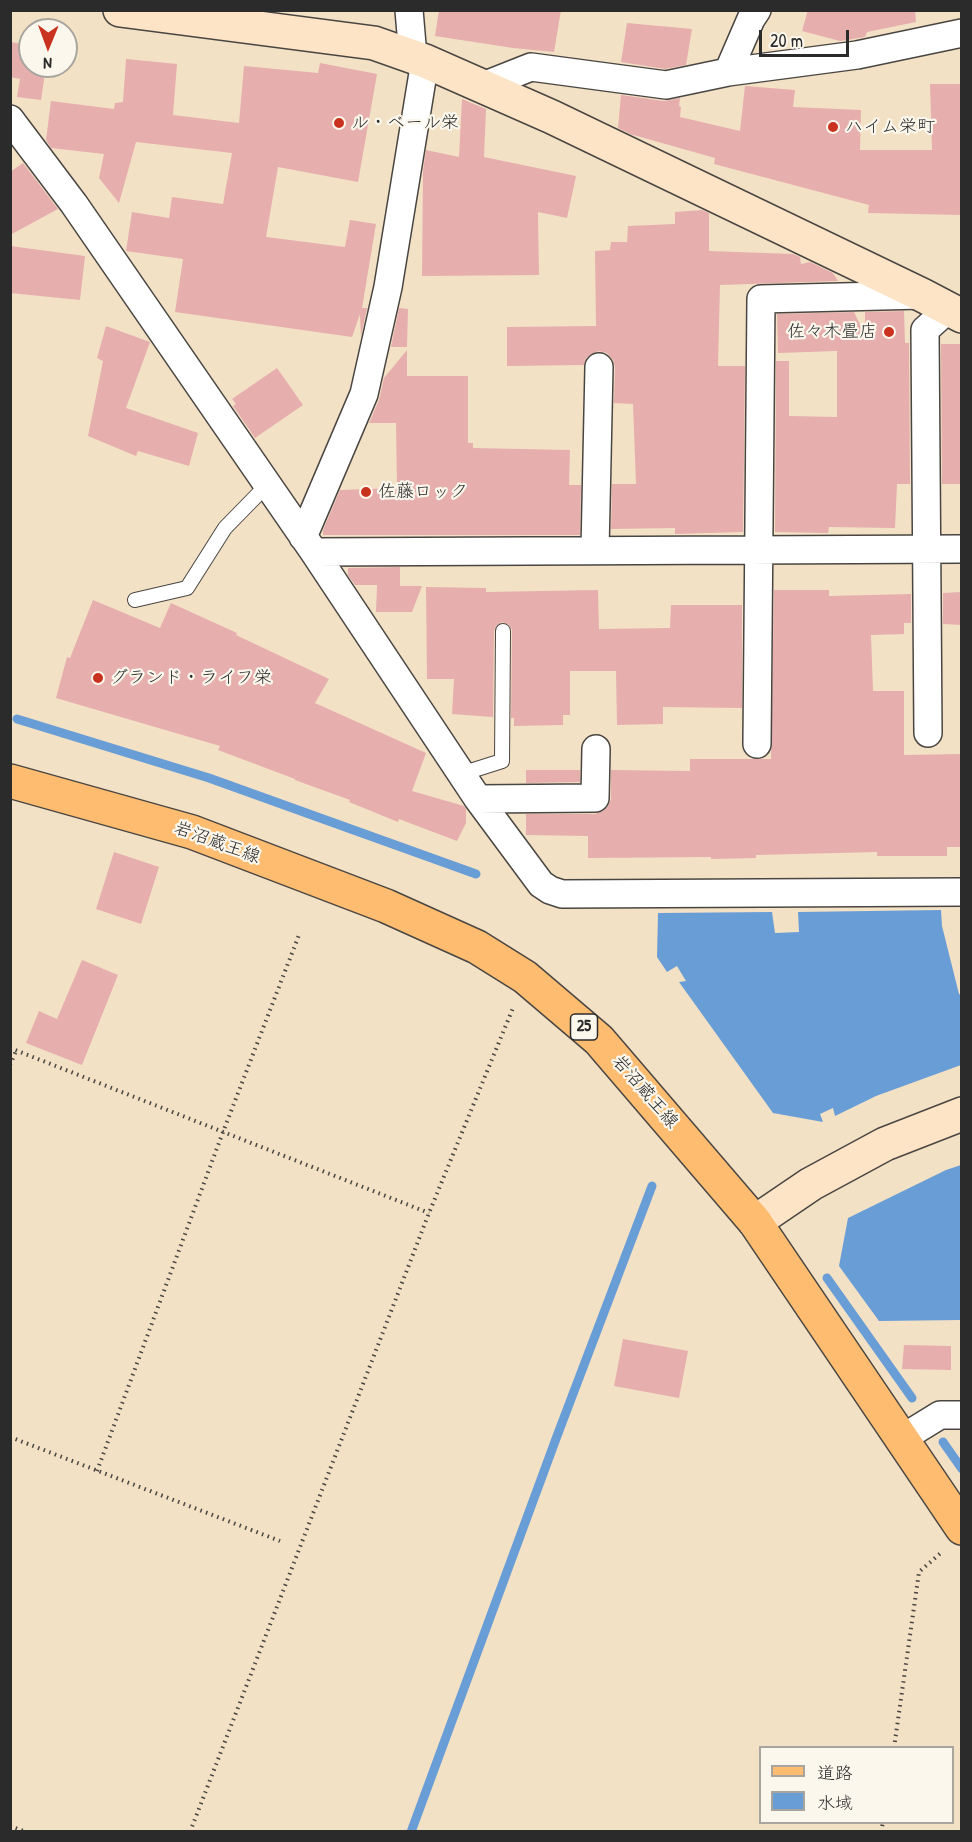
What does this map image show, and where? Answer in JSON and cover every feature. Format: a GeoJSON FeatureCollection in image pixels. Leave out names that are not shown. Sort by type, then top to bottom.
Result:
{"type":"FeatureCollection","features":[{"type":"Feature","properties":{"kind":"main road","name":"岩沼蔵王線"},"geometry":{"type":"LineString","coordinates":[[10,781],[192,832],[386,906],[477,947],[525,977],[600,1040],[755,1222],[901,1439],[955,1537]]}},
{"type":"Feature","properties":{"kind":"street"},"geometry":{"type":"LineString","coordinates":[[120,10],[165,13],[375,44],[419,59],[483,86],[944,307]]}},
{"type":"Feature","properties":{"kind":"street"},"geometry":{"type":"LineString","coordinates":[[308,544],[364,394],[388,287],[419,59],[409,10]]}},
{"type":"Feature","properties":{"kind":"street"},"geometry":{"type":"LineString","coordinates":[[728,72],[751,19],[758,10]]}},
{"type":"Feature","properties":{"kind":"street"},"geometry":{"type":"LineString","coordinates":[[483,86],[531,67],[666,85],[728,72],[857,55],[962,33]]}},
{"type":"Feature","properties":{"kind":"street"},"geometry":{"type":"LineString","coordinates":[[10,119],[74,204],[308,544],[478,799],[541,884],[562,894],[962,892]]}},
{"type":"Feature","properties":{"kind":"street"},"geometry":{"type":"LineString","coordinates":[[757,744],[761,299],[944,307]]}},
{"type":"Feature","properties":{"kind":"street"},"geometry":{"type":"LineString","coordinates":[[927,733],[925,330],[944,307]]}},
{"type":"Feature","properties":{"kind":"street"},"geometry":{"type":"LineString","coordinates":[[595,550],[599,367]]}},
{"type":"Feature","properties":{"kind":"street"},"geometry":{"type":"LineString","coordinates":[[308,544],[595,550],[962,549]]}},
{"type":"Feature","properties":{"kind":"street"},"geometry":{"type":"LineString","coordinates":[[478,799],[595,798],[596,749]]}},
{"type":"Feature","properties":{"kind":"street"},"geometry":{"type":"LineString","coordinates":[[755,1222],[811,1184],[885,1144],[962,1114]]}},
{"type":"Feature","properties":{"kind":"street"},"geometry":{"type":"LineString","coordinates":[[901,1439],[940,1415],[962,1415]]}},
{"type":"Feature","properties":{"kind":"lane"},"geometry":{"type":"LineString","coordinates":[[135,600],[187,588],[225,528],[267,485]]}},
{"type":"Feature","properties":{"kind":"lane"},"geometry":{"type":"LineString","coordinates":[[461,774],[502,761],[502,631]]}},
{"type":"Feature","properties":{"kind":"path"},"geometry":{"type":"LineString","coordinates":[[97,1471],[298,935]]}},
{"type":"Feature","properties":{"kind":"path"},"geometry":{"type":"LineString","coordinates":[[190,1832],[429,1213],[525,977]]}},
{"type":"Feature","properties":{"kind":"path"},"geometry":{"type":"LineString","coordinates":[[10,1048],[429,1213]]}},
{"type":"Feature","properties":{"kind":"path"},"geometry":{"type":"LineString","coordinates":[[10,1065],[16,1051]]}},
{"type":"Feature","properties":{"kind":"path"},"geometry":{"type":"LineString","coordinates":[[10,1437],[280,1541]]}},
{"type":"Feature","properties":{"kind":"path"},"geometry":{"type":"LineString","coordinates":[[894,1746],[919,1572],[955,1537]]}},
{"type":"Feature","properties":{"kind":"path"},"geometry":{"type":"LineString","coordinates":[[10,1826],[26,1832]]}},
{"type":"Feature","properties":{"kind":"water"},"geometry":{"type":"Polygon","coordinates":[[[941,910],[942,926],[961,995],[961,1065],[876,1096],[835,1116],[833,1108],[820,1114],[823,1122],[773,1113],[679,982],[686,981],[677,966],[667,972],[657,957],[658,913],[772,912],[775,933],[799,932],[798,912],[941,910]]]}},
{"type":"Feature","properties":{"kind":"water"},"geometry":{"type":"Polygon","coordinates":[[[961,1165],[961,1320],[879,1321],[839,1266],[848,1218],[946,1170],[961,1165]]]}},
{"type":"Feature","properties":{"kind":"building"},"geometry":{"type":"Polygon","coordinates":[[[439,10],[561,10],[554,52],[435,36],[439,10]]]}},
{"type":"Feature","properties":{"kind":"building"},"geometry":{"type":"Polygon","coordinates":[[[808,10],[915,10],[916,22],[867,32],[865,37],[840,41],[802,31],[808,10]]]}},
{"type":"Feature","properties":{"kind":"building"},"geometry":{"type":"Polygon","coordinates":[[[627,23],[692,29],[686,65],[665,69],[621,62],[627,23]]]}},
{"type":"Feature","properties":{"kind":"building"},"geometry":{"type":"Polygon","coordinates":[[[10,42],[18,43],[18,78],[44,78],[41,100],[17,97],[20,79],[10,77],[10,42]]]}},
{"type":"Feature","properties":{"kind":"building"},"geometry":{"type":"Polygon","coordinates":[[[126,59],[177,64],[173,115],[239,123],[244,66],[318,73],[320,63],[377,74],[358,182],[278,167],[266,237],[345,247],[350,220],[376,224],[362,308],[367,308],[361,337],[360,314],[352,337],[175,312],[183,259],[126,251],[132,212],[169,218],[172,197],[223,204],[232,153],[136,142],[119,203],[99,178],[104,154],[51,148],[46,140],[51,101],[114,109],[115,103],[123,102],[126,59]]]}},
{"type":"Feature","properties":{"kind":"building"},"geometry":{"type":"Polygon","coordinates":[[[930,84],[962,84],[962,215],[868,213],[869,205],[714,164],[715,158],[630,134],[618,128],[621,95],[664,101],[680,98],[680,117],[740,131],[745,86],[795,90],[793,107],[861,110],[860,150],[932,150],[930,84]]]}},
{"type":"Feature","properties":{"kind":"building"},"geometry":{"type":"Polygon","coordinates":[[[462,99],[486,109],[484,157],[576,176],[567,218],[538,212],[539,275],[422,276],[423,171],[426,150],[459,157],[462,99]]]}},
{"type":"Feature","properties":{"kind":"building"},"geometry":{"type":"Polygon","coordinates":[[[23,163],[58,209],[10,235],[10,172],[23,163]]]}},
{"type":"Feature","properties":{"kind":"building"},"geometry":{"type":"Polygon","coordinates":[[[702,210],[709,213],[709,251],[793,254],[800,257],[801,264],[810,262],[833,273],[838,281],[720,285],[718,366],[745,366],[743,532],[675,534],[675,528],[611,529],[612,484],[636,484],[633,404],[614,403],[615,367],[613,360],[607,353],[599,351],[586,358],[584,365],[507,366],[507,327],[596,326],[595,251],[610,250],[611,242],[627,242],[628,226],[675,224],[675,212],[702,210]]]}},
{"type":"Feature","properties":{"kind":"building"},"geometry":{"type":"Polygon","coordinates":[[[10,246],[85,256],[80,300],[10,293],[10,246]]]}},
{"type":"Feature","properties":{"kind":"building"},"geometry":{"type":"Polygon","coordinates":[[[399,308],[408,309],[407,347],[391,347],[399,308]]]}},
{"type":"Feature","properties":{"kind":"building"},"geometry":{"type":"Polygon","coordinates":[[[904,311],[905,343],[909,343],[910,484],[897,484],[895,528],[829,527],[828,533],[775,532],[776,361],[789,361],[789,416],[837,417],[837,351],[778,353],[777,314],[854,312],[865,335],[865,312],[904,311]]]}},
{"type":"Feature","properties":{"kind":"building"},"geometry":{"type":"Polygon","coordinates":[[[106,326],[150,342],[126,408],[198,433],[189,466],[138,451],[136,456],[88,436],[103,361],[97,358],[106,326]]]}},
{"type":"Feature","properties":{"kind":"building"},"geometry":{"type":"Polygon","coordinates":[[[941,344],[962,344],[962,484],[942,484],[941,344]]]}},
{"type":"Feature","properties":{"kind":"building"},"geometry":{"type":"Polygon","coordinates":[[[407,350],[407,376],[468,376],[468,443],[473,443],[473,448],[570,450],[569,485],[581,485],[580,535],[323,535],[340,490],[397,488],[396,423],[369,423],[379,400],[384,378],[407,350]]]}},
{"type":"Feature","properties":{"kind":"building"},"geometry":{"type":"Polygon","coordinates":[[[277,368],[303,405],[255,438],[233,406],[236,404],[232,399],[277,368]]]}},
{"type":"Feature","properties":{"kind":"building"},"geometry":{"type":"Polygon","coordinates":[[[400,567],[400,586],[422,586],[412,612],[376,612],[377,585],[355,585],[348,575],[348,568],[400,567]]]}},
{"type":"Feature","properties":{"kind":"building"},"geometry":{"type":"Polygon","coordinates":[[[426,587],[486,588],[486,592],[598,590],[599,629],[670,628],[671,605],[742,605],[742,708],[663,707],[663,724],[617,725],[616,671],[570,671],[570,715],[563,715],[563,725],[514,726],[514,718],[511,718],[512,630],[508,624],[502,622],[496,626],[494,631],[493,717],[452,714],[454,679],[427,679],[426,587]]]}},
{"type":"Feature","properties":{"kind":"building"},"geometry":{"type":"Polygon","coordinates":[[[774,590],[829,590],[829,596],[911,594],[911,623],[904,623],[904,634],[871,635],[873,691],[904,691],[904,755],[962,754],[962,847],[947,847],[947,856],[877,856],[877,852],[756,855],[756,858],[711,859],[711,857],[588,858],[588,836],[526,835],[526,814],[595,814],[603,811],[611,799],[611,770],[690,771],[690,759],[771,759],[774,590]]]}},
{"type":"Feature","properties":{"kind":"building"},"geometry":{"type":"Polygon","coordinates":[[[962,592],[962,625],[943,624],[943,593],[962,592]]]}},
{"type":"Feature","properties":{"kind":"building"},"geometry":{"type":"Polygon","coordinates":[[[93,600],[160,628],[171,603],[329,679],[315,703],[426,753],[412,791],[464,806],[466,823],[457,841],[399,819],[398,822],[349,802],[350,800],[218,750],[220,746],[56,698],[67,657],[70,658],[93,600]]]}},
{"type":"Feature","properties":{"kind":"building"},"geometry":{"type":"Polygon","coordinates":[[[526,770],[580,770],[580,782],[526,783],[526,770]]]}},
{"type":"Feature","properties":{"kind":"building"},"geometry":{"type":"Polygon","coordinates":[[[114,852],[159,867],[141,924],[96,909],[114,852]]]}},
{"type":"Feature","properties":{"kind":"building"},"geometry":{"type":"Polygon","coordinates":[[[82,960],[118,975],[82,1065],[26,1043],[39,1011],[57,1019],[82,960]]]}},
{"type":"Feature","properties":{"kind":"building"},"geometry":{"type":"Polygon","coordinates":[[[623,1339],[688,1351],[679,1398],[614,1386],[623,1339]]]}},
{"type":"Feature","properties":{"kind":"building"},"geometry":{"type":"Polygon","coordinates":[[[904,1345],[951,1346],[951,1370],[902,1369],[904,1345]]]}},
{"type":"Feature","properties":{"kind":"waterway"},"geometry":{"type":"LineString","coordinates":[[17,719],[209,778],[476,874]]}},
{"type":"Feature","properties":{"kind":"waterway"},"geometry":{"type":"LineString","coordinates":[[411,1832],[652,1186]]}},
{"type":"Feature","properties":{"kind":"waterway"},"geometry":{"type":"LineString","coordinates":[[827,1278],[912,1398]]}},
{"type":"Feature","properties":{"kind":"waterway"},"geometry":{"type":"LineString","coordinates":[[943,1442],[962,1469]]}},
{"type":"Feature","properties":{"kind":"place","name":"ル・ベール栄"},"geometry":{"type":"Point","coordinates":[339,123]}},
{"type":"Feature","properties":{"kind":"place","name":"ハイム栄町"},"geometry":{"type":"Point","coordinates":[833,127]}},
{"type":"Feature","properties":{"kind":"place","name":"佐々木畳店"},"geometry":{"type":"Point","coordinates":[889,332]}},
{"type":"Feature","properties":{"kind":"place","name":"佐藤ロック"},"geometry":{"type":"Point","coordinates":[366,492]}},
{"type":"Feature","properties":{"kind":"place","name":"グランド・ライフ栄"},"geometry":{"type":"Point","coordinates":[98,678]}}]}
